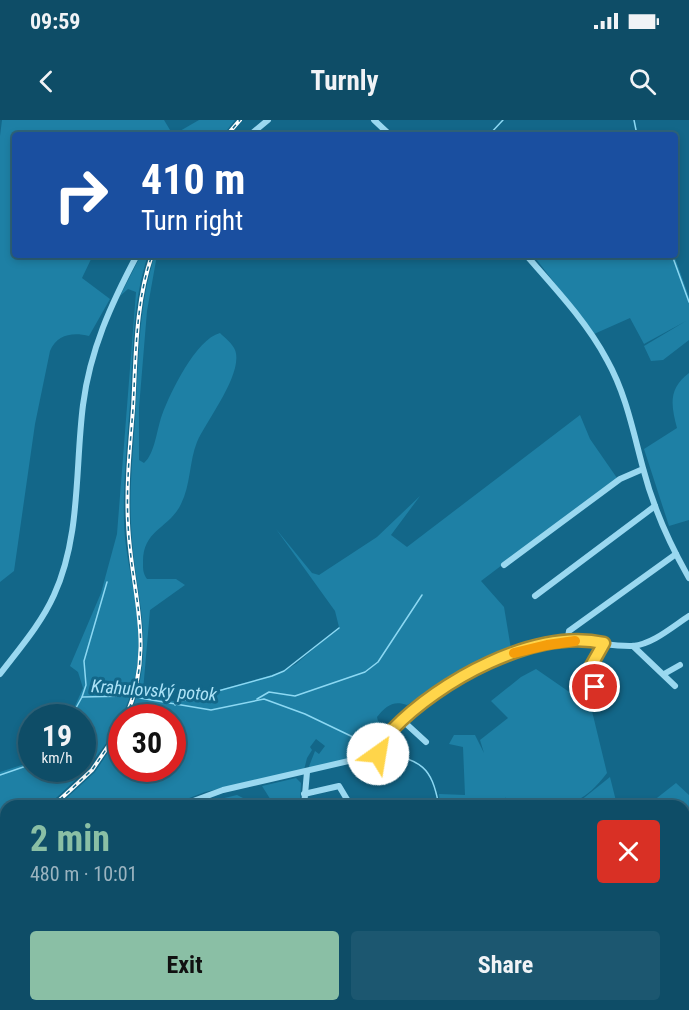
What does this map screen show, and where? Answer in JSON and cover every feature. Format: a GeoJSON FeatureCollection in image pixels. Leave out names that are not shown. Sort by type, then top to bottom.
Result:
{"type":"FeatureCollection","features":[{"type":"Feature","properties":{"kind":"street"},"geometry":{"type":"LineString","coordinates":[[254,132],[268,120]]}},
{"type":"Feature","properties":{"kind":"street"},"geometry":{"type":"LineString","coordinates":[[375,121],[387,132]]}},
{"type":"Feature","properties":{"kind":"street"},"geometry":{"type":"LineString","coordinates":[[0,674],[45,614],[65,564],[71,540],[83,407],[91,359],[112,301],[135,258]]}},
{"type":"Feature","properties":{"kind":"street"},"geometry":{"type":"LineString","coordinates":[[529,258],[569,306],[607,359],[627,404],[655,506],[689,578]]}},
{"type":"Feature","properties":{"kind":"street"},"geometry":{"type":"LineString","coordinates":[[504,565],[620,479],[643,469]]}},
{"type":"Feature","properties":{"kind":"street"},"geometry":{"type":"LineString","coordinates":[[535,596],[655,506]]}},
{"type":"Feature","properties":{"kind":"street"},"geometry":{"type":"LineString","coordinates":[[567,642],[569,631],[676,554]]}},
{"type":"Feature","properties":{"kind":"street"},"geometry":{"type":"LineString","coordinates":[[196,800],[223,790],[378,754],[390,733],[402,720],[474,670],[522,651],[567,642],[633,646],[648,642],[689,616]]}},
{"type":"Feature","properties":{"kind":"street"},"geometry":{"type":"LineString","coordinates":[[599,708],[591,666],[604,643]]}},
{"type":"Feature","properties":{"kind":"street"},"geometry":{"type":"LineString","coordinates":[[633,646],[675,686]]}},
{"type":"Feature","properties":{"kind":"street"},"geometry":{"type":"LineString","coordinates":[[664,674],[680,665]]}},
{"type":"Feature","properties":{"kind":"street"},"geometry":{"type":"LineString","coordinates":[[402,720],[426,742]]}},
{"type":"Feature","properties":{"kind":"street"},"geometry":{"type":"LineString","coordinates":[[304,800],[307,772]]}},
{"type":"Feature","properties":{"kind":"street"},"geometry":{"type":"LineString","coordinates":[[304,794],[339,786],[347,800]]}},
{"type":"Feature","properties":{"kind":"shaded area"},"geometry":{"type":"Polygon","coordinates":[[[2,120],[164,120],[171,132],[12,132],[12,258],[92,258],[82,278],[110,299],[89,336],[77,334],[66,336],[57,341],[50,351],[35,424],[14,571],[0,582],[0,136],[2,120]]]}},
{"type":"Feature","properties":{"kind":"shaded area"},"geometry":{"type":"Polygon","coordinates":[[[199,120],[235,120],[225,132],[178,132],[199,120]]]}},
{"type":"Feature","properties":{"kind":"shaded area"},"geometry":{"type":"Polygon","coordinates":[[[139,258],[147,258],[139,292],[134,329],[124,508],[126,548],[135,597],[139,651],[128,702],[127,704],[108,704],[108,740],[96,757],[96,704],[76,704],[83,688],[78,672],[70,666],[101,593],[117,534],[136,292],[128,289],[120,296],[139,258]]]}},
{"type":"Feature","properties":{"kind":"shaded area"},"geometry":{"type":"Polygon","coordinates":[[[154,258],[156,258],[147,311],[139,408],[139,460],[144,463],[151,454],[162,415],[171,394],[185,368],[202,345],[220,333],[234,348],[236,360],[223,397],[197,442],[187,489],[181,504],[170,519],[152,536],[144,551],[143,569],[147,579],[176,579],[185,585],[150,610],[143,691],[147,696],[173,701],[187,699],[282,672],[296,664],[339,627],[335,611],[276,529],[312,573],[319,575],[377,537],[420,496],[391,535],[407,547],[580,415],[590,439],[617,478],[481,581],[504,607],[511,649],[469,667],[407,705],[398,703],[387,707],[377,717],[378,721],[386,725],[376,745],[379,748],[374,753],[308,769],[315,751],[319,754],[325,746],[316,739],[310,747],[312,750],[304,770],[205,792],[184,800],[65,800],[84,782],[96,782],[96,770],[108,752],[108,782],[186,782],[186,704],[134,704],[142,664],[143,641],[133,550],[131,479],[141,329],[146,292],[154,258]]]}},
{"type":"Feature","properties":{"kind":"shaded area"},"geometry":{"type":"Polygon","coordinates":[[[535,258],[675,258],[689,297],[689,340],[663,360],[651,361],[644,346],[686,321],[644,344],[630,318],[594,334],[535,258]]]}},
{"type":"Feature","properties":{"kind":"shaded area"},"geometry":{"type":"Polygon","coordinates":[[[689,373],[689,520],[669,526],[644,449],[677,428],[673,412],[674,391],[689,373]]]}},
{"type":"Feature","properties":{"kind":"shaded area"},"geometry":{"type":"Polygon","coordinates":[[[536,669],[591,707],[607,773],[586,795],[577,800],[507,800],[505,797],[506,800],[440,800],[439,794],[465,795],[463,747],[449,744],[454,735],[475,735],[484,753],[480,740],[508,718],[491,701],[521,677],[536,669]]]}},
{"type":"Feature","properties":{"kind":"shaded area"},"geometry":{"type":"Polygon","coordinates":[[[18,766],[18,782],[73,782],[54,800],[0,800],[0,772],[18,766]]]}},
{"type":"Feature","properties":{"kind":"shaded area"},"geometry":{"type":"Polygon","coordinates":[[[610,777],[616,800],[581,800],[610,777]]]}},
{"type":"Feature","properties":{"kind":"shaded area"},"geometry":{"type":"Polygon","coordinates":[[[296,778],[301,783],[300,800],[271,800],[262,786],[296,778]]]}},
{"type":"Feature","properties":{"kind":"shaded area"},"geometry":{"type":"Polygon","coordinates":[[[676,783],[689,795],[689,800],[654,800],[676,783]]]}},
{"type":"Feature","properties":{"kind":"shaded area"},"geometry":{"type":"Polygon","coordinates":[[[237,795],[247,800],[216,800],[237,795]]]}},
{"type":"Feature","properties":{"kind":"waterway"},"geometry":{"type":"LineString","coordinates":[[492,132],[503,120]]}},
{"type":"Feature","properties":{"kind":"waterway"},"geometry":{"type":"LineString","coordinates":[[634,120],[636,132]]}},
{"type":"Feature","properties":{"kind":"waterway"},"geometry":{"type":"LineString","coordinates":[[673,258],[689,302]]}},
{"type":"Feature","properties":{"kind":"waterway"},"geometry":{"type":"LineString","coordinates":[[82,697],[86,685],[84,661],[107,582]]}},
{"type":"Feature","properties":{"kind":"waterway"},"geometry":{"type":"LineString","coordinates":[[257,699],[269,692],[295,696],[365,672],[378,662],[422,595]]}},
{"type":"Feature","properties":{"kind":"waterway"},"geometry":{"type":"LineString","coordinates":[[176,704],[284,671],[339,628]]}},
{"type":"Feature","properties":{"kind":"waterway","name":"Krahulovský potok"},"geometry":{"type":"LineString","coordinates":[[78,704],[82,697],[128,696],[211,710],[264,699],[305,714],[378,749]]}},
{"type":"Feature","properties":{"kind":"waterway","name":"Krahulovský potok"},"geometry":{"type":"LineString","coordinates":[[383,752],[415,762],[422,767],[432,781],[438,800]]}},
{"type":"Feature","properties":{"kind":"waterway","name":"Krahulovský potok"},"geometry":{"type":"LineString","coordinates":[[0,775],[18,769]]}},
{"type":"Feature","properties":{"kind":"railway"},"geometry":{"type":"LineString","coordinates":[[230,132],[240,120]]}},
{"type":"Feature","properties":{"kind":"railway"},"geometry":{"type":"LineString","coordinates":[[130,704],[135,691],[141,643],[128,523],[129,466],[139,312],[151,258]]}},
{"type":"Feature","properties":{"kind":"railway"},"geometry":{"type":"LineString","coordinates":[[60,800],[92,770],[108,747]]}},
{"type":"Feature","properties":{"kind":"slow traffic"},"geometry":{"type":"LineString","coordinates":[[514,653],[575,641]]}},
{"type":"Feature","properties":{"kind":"route"},"geometry":{"type":"LineString","coordinates":[[378,754],[390,733],[402,720],[423,704],[474,670],[522,651],[567,642],[604,643],[593,658],[591,666],[595,687]]}}]}
